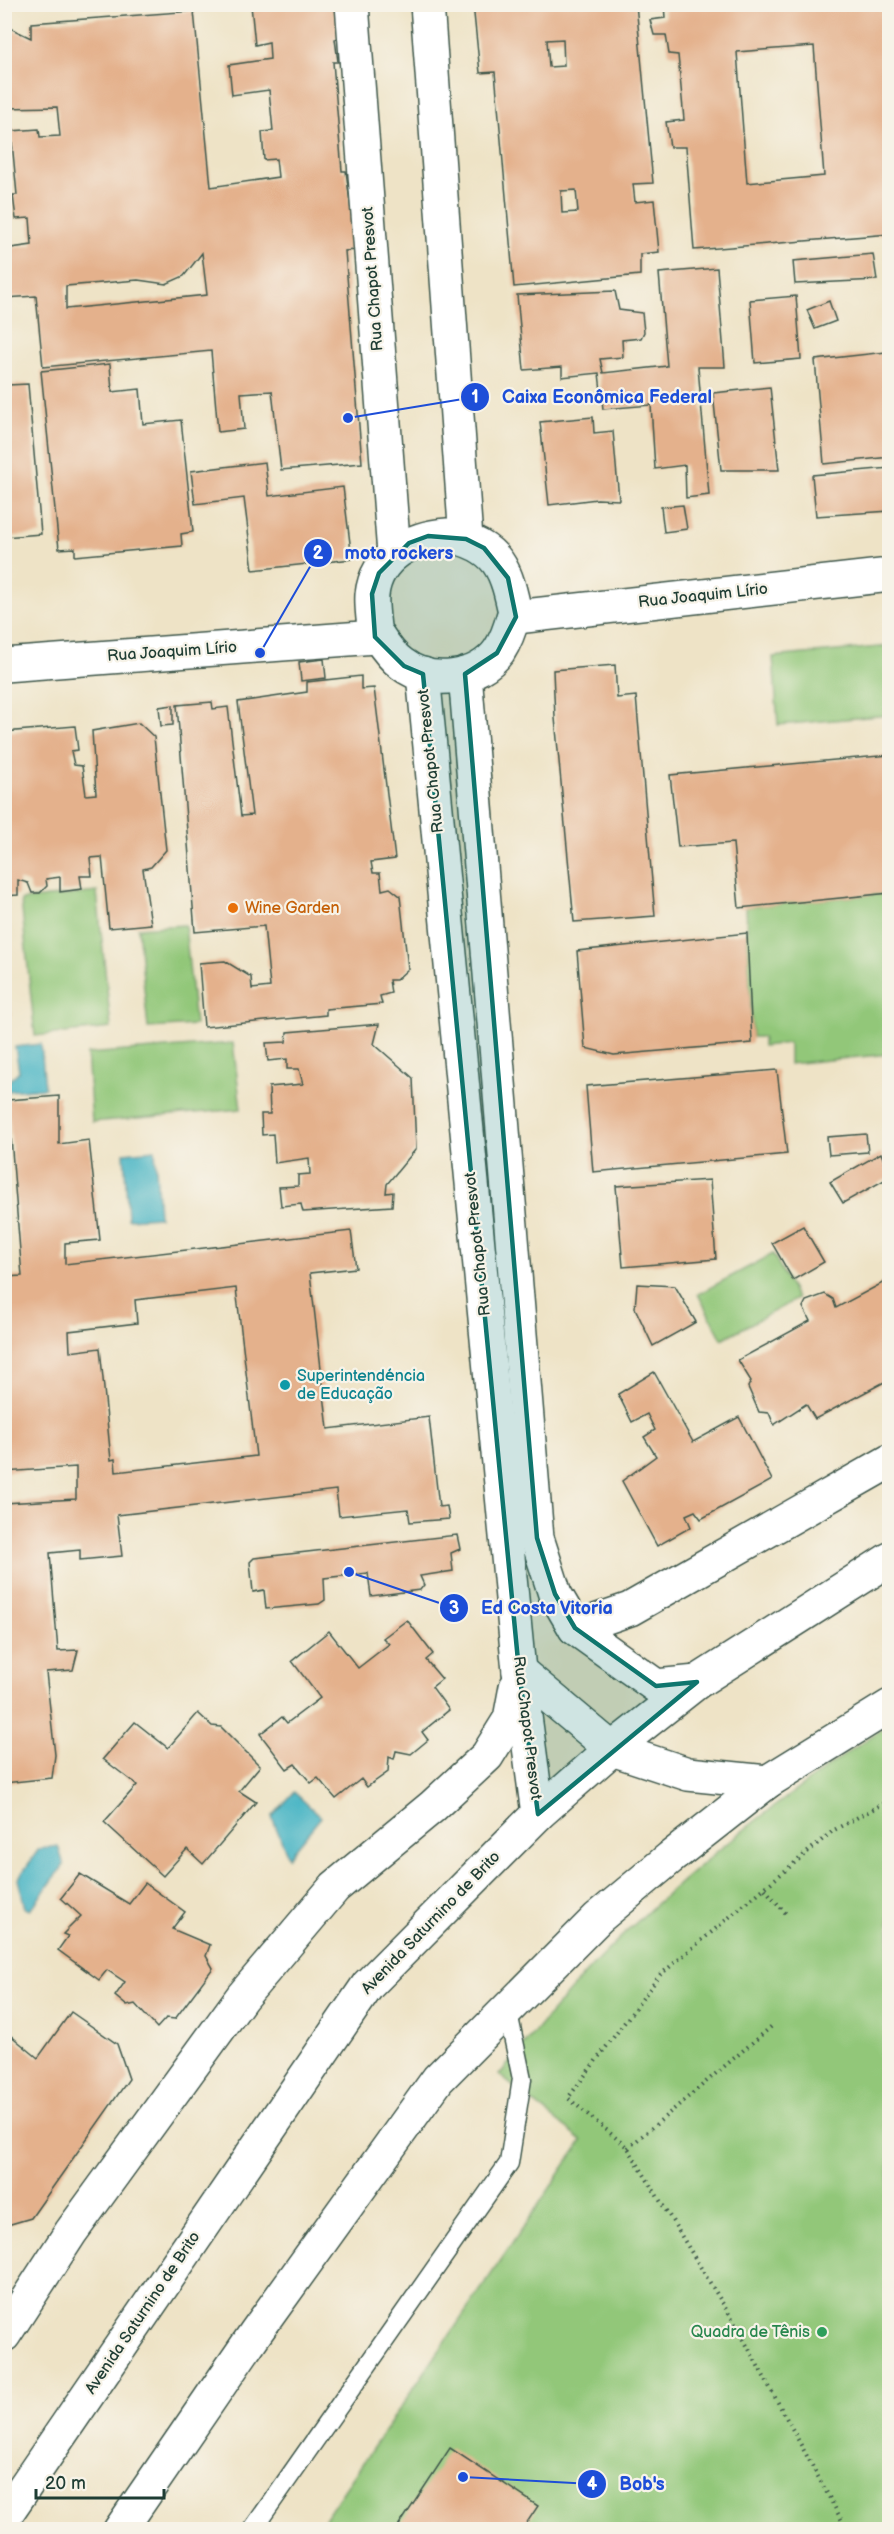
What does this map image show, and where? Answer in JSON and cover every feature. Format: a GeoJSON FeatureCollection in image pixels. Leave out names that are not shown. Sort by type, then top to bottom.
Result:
{"type":"FeatureCollection","features":[{"type":"Feature","properties":{"kind":"street","name":"Rua Chapot Presvot"},"geometry":{"type":"LineString","coordinates":[[352,4],[394,554]]}},
{"type":"Feature","properties":{"kind":"street"},"geometry":{"type":"LineString","coordinates":[[428,4],[466,539]]}},
{"type":"Feature","properties":{"kind":"street"},"geometry":{"type":"LineString","coordinates":[[447,535],[466,539],[484,548],[497,561],[508,578],[516,617],[513,617],[508,636],[497,653],[482,666],[465,674],[443,678],[423,674],[404,666],[389,653],[378,636],[375,637],[372,594],[380,573],[394,554],[410,543],[428,536],[447,535]]}},
{"type":"Feature","properties":{"kind":"street","name":"Rua Joaquim Lírio"},"geometry":{"type":"LineString","coordinates":[[516,617],[890,575]]}},
{"type":"Feature","properties":{"kind":"street","name":"Rua Joaquim Lírio"},"geometry":{"type":"LineString","coordinates":[[4,665],[375,637]]}},
{"type":"Feature","properties":{"kind":"street","name":"Rua Chapot Presvot"},"geometry":{"type":"LineString","coordinates":[[423,674],[519,1671],[538,1814]]}},
{"type":"Feature","properties":{"kind":"street","name":"Rua Chapot Presvot"},"geometry":{"type":"LineString","coordinates":[[465,674],[537,1538],[555,1594],[574,1628],[656,1686],[697,1682]]}},
{"type":"Feature","properties":{"kind":"street"},"geometry":{"type":"LineString","coordinates":[[574,1628],[630,1609],[890,1461]]}},
{"type":"Feature","properties":{"kind":"street","name":"Avenida Saturnino de Brito"},"geometry":{"type":"LineString","coordinates":[[4,2517],[368,1985],[538,1814],[612,1749],[697,1682],[890,1559]]}},
{"type":"Feature","properties":{"kind":"street"},"geometry":{"type":"LineString","coordinates":[[4,2335],[71,2232],[242,1997],[335,1887],[432,1807],[488,1756],[510,1719],[519,1671],[612,1749],[688,1774],[767,1782]]}},
{"type":"Feature","properties":{"kind":"street"},"geometry":{"type":"LineString","coordinates":[[120,2529],[256,2332],[438,2079],[598,1918],[767,1782],[890,1706]]}},
{"type":"Feature","properties":{"kind":"lane"},"geometry":{"type":"LineString","coordinates":[[252,2529],[509,2163],[522,2079],[507,2008]]}},
{"type":"Feature","properties":{"kind":"path"},"geometry":{"type":"LineString","coordinates":[[846,2529],[737,2326],[628,2148],[568,2098],[660,1975],[834,1830],[890,1800]]}},
{"type":"Feature","properties":{"kind":"path"},"geometry":{"type":"LineString","coordinates":[[765,1889],[788,1916]]}},
{"type":"Feature","properties":{"kind":"path"},"geometry":{"type":"LineString","coordinates":[[628,2148],[772,2026]]}},
{"type":"Feature","properties":{"kind":"highlighted area"},"geometry":{"type":"Polygon","coordinates":[[[428,536],[466,539],[484,548],[508,578],[516,617],[508,636],[497,653],[465,674],[537,1538],[555,1594],[575,1628],[656,1686],[697,1682],[538,1814],[519,1671],[423,674],[404,666],[375,637],[372,594],[379,573],[409,543],[428,536]]]}},
{"type":"Feature","properties":{"kind":"green space"},"geometry":{"type":"Polygon","coordinates":[[[889,646],[889,715],[778,725],[773,657],[889,646]]]}},
{"type":"Feature","properties":{"kind":"green space"},"geometry":{"type":"Polygon","coordinates":[[[97,892],[111,1028],[35,1036],[21,900],[97,892]]]}},
{"type":"Feature","properties":{"kind":"green space"},"geometry":{"type":"Polygon","coordinates":[[[889,893],[889,1054],[789,1064],[789,1043],[763,1046],[763,1037],[752,1037],[746,907],[889,893]]]}},
{"type":"Feature","properties":{"kind":"green space"},"geometry":{"type":"Polygon","coordinates":[[[185,925],[195,1025],[148,1028],[138,928],[185,925]]]}},
{"type":"Feature","properties":{"kind":"green space"},"geometry":{"type":"Polygon","coordinates":[[[233,1043],[241,1109],[92,1122],[87,1054],[233,1043]]]}},
{"type":"Feature","properties":{"kind":"green space"},"geometry":{"type":"Polygon","coordinates":[[[773,1254],[797,1299],[722,1339],[698,1294],[773,1254]]]}},
{"type":"Feature","properties":{"kind":"green space"},"geometry":{"type":"Polygon","coordinates":[[[889,1724],[889,2529],[317,2530],[582,2141],[499,2075],[561,2001],[633,1925],[739,1834],[889,1724]]]}},
{"type":"Feature","properties":{"kind":"water"},"geometry":{"type":"Polygon","coordinates":[[[41,1044],[45,1088],[6,1091],[5,1085],[19,1071],[15,1047],[41,1044]]]}},
{"type":"Feature","properties":{"kind":"water"},"geometry":{"type":"Polygon","coordinates":[[[155,1150],[159,1217],[128,1219],[124,1153],[155,1150]]]}},
{"type":"Feature","properties":{"kind":"water"},"geometry":{"type":"Polygon","coordinates":[[[294,1792],[321,1817],[288,1857],[272,1817],[294,1792]]]}},
{"type":"Feature","properties":{"kind":"water"},"geometry":{"type":"Polygon","coordinates":[[[58,1846],[64,1865],[30,1910],[25,1908],[18,1879],[39,1849],[58,1846]]]}},
{"type":"Feature","properties":{"kind":"building"},"geometry":{"type":"Polygon","coordinates":[[[340,4],[343,37],[335,39],[338,62],[333,62],[342,171],[346,171],[356,250],[345,251],[362,463],[281,470],[272,391],[241,393],[244,429],[218,432],[211,351],[43,367],[36,296],[4,298],[4,249],[32,245],[30,218],[16,219],[13,195],[17,195],[11,131],[39,129],[40,137],[60,136],[57,107],[5,108],[4,30],[10,28],[31,38],[31,23],[194,11],[211,187],[278,177],[276,159],[264,160],[262,132],[273,131],[269,90],[232,95],[229,65],[270,59],[269,42],[255,45],[251,5],[340,4]],[[202,253],[184,276],[166,284],[138,280],[66,286],[66,309],[207,295],[202,253]]]}},
{"type":"Feature","properties":{"kind":"building"},"geometry":{"type":"Polygon","coordinates":[[[473,4],[636,4],[653,183],[633,184],[635,202],[654,200],[659,252],[640,254],[640,275],[514,287],[495,72],[480,73],[473,4]],[[563,39],[547,40],[549,67],[564,66],[563,39]],[[576,190],[561,191],[562,213],[578,212],[576,190]]]}},
{"type":"Feature","properties":{"kind":"building"},"geometry":{"type":"Polygon","coordinates":[[[664,4],[890,4],[890,234],[694,250],[686,147],[670,147],[666,122],[684,120],[678,55],[669,54],[666,35],[654,35],[650,20],[665,18],[664,4]],[[814,46],[737,52],[747,183],[824,176],[814,46]]]}},
{"type":"Feature","properties":{"kind":"building"},"geometry":{"type":"Polygon","coordinates":[[[873,254],[877,280],[795,284],[793,261],[873,254]]]}},
{"type":"Feature","properties":{"kind":"building"},"geometry":{"type":"Polygon","coordinates":[[[717,268],[725,367],[698,367],[709,495],[686,498],[685,465],[655,469],[651,405],[603,409],[599,373],[562,377],[562,367],[524,370],[517,295],[615,291],[619,310],[642,313],[644,332],[641,338],[622,340],[623,357],[600,359],[603,373],[667,366],[659,273],[717,268]]]}},
{"type":"Feature","properties":{"kind":"building"},"geometry":{"type":"Polygon","coordinates":[[[796,296],[801,359],[755,363],[750,300],[796,296]]]}},
{"type":"Feature","properties":{"kind":"building"},"geometry":{"type":"Polygon","coordinates":[[[829,301],[836,321],[815,329],[807,310],[829,301]]]}},
{"type":"Feature","properties":{"kind":"building"},"geometry":{"type":"Polygon","coordinates":[[[886,352],[890,388],[890,457],[824,464],[815,360],[886,352]]]}},
{"type":"Feature","properties":{"kind":"building"},"geometry":{"type":"Polygon","coordinates":[[[110,364],[112,392],[140,389],[143,424],[181,420],[193,532],[181,534],[182,546],[75,556],[75,548],[59,549],[41,371],[110,364]]]}},
{"type":"Feature","properties":{"kind":"building"},"geometry":{"type":"Polygon","coordinates":[[[5,373],[8,385],[28,384],[41,534],[4,537],[5,373]]]}},
{"type":"Feature","properties":{"kind":"building"},"geometry":{"type":"Polygon","coordinates":[[[770,387],[779,470],[721,470],[713,393],[770,387]]]}},
{"type":"Feature","properties":{"kind":"building"},"geometry":{"type":"Polygon","coordinates":[[[593,417],[594,433],[613,431],[619,500],[597,499],[549,505],[540,422],[593,417]]]}},
{"type":"Feature","properties":{"kind":"building"},"geometry":{"type":"Polygon","coordinates":[[[265,462],[269,496],[343,487],[352,559],[253,570],[244,498],[195,504],[191,471],[265,462]]]}},
{"type":"Feature","properties":{"kind":"building"},"geometry":{"type":"Polygon","coordinates":[[[890,468],[890,511],[816,516],[812,475],[890,468]]]}},
{"type":"Feature","properties":{"kind":"building"},"geometry":{"type":"Polygon","coordinates":[[[683,505],[687,529],[664,532],[661,507],[683,505]]]}},
{"type":"Feature","properties":{"kind":"building"},"geometry":{"type":"Polygon","coordinates":[[[324,659],[326,678],[301,681],[299,662],[324,659]]]}},
{"type":"Feature","properties":{"kind":"building"},"geometry":{"type":"Polygon","coordinates":[[[615,665],[617,698],[636,696],[655,916],[574,922],[555,718],[553,670],[615,665]]]}},
{"type":"Feature","properties":{"kind":"building"},"geometry":{"type":"Polygon","coordinates":[[[361,676],[361,689],[374,688],[395,859],[371,862],[373,873],[380,873],[382,890],[390,888],[400,896],[408,969],[396,980],[389,980],[391,993],[380,996],[382,1004],[326,1009],[326,1015],[204,1027],[199,963],[225,961],[251,977],[252,989],[270,987],[264,926],[195,932],[177,705],[212,702],[213,709],[228,707],[241,816],[252,815],[238,702],[307,692],[307,682],[361,676]]]}},
{"type":"Feature","properties":{"kind":"building"},"geometry":{"type":"Polygon","coordinates":[[[173,705],[173,725],[161,726],[159,707],[173,705]]]}},
{"type":"Feature","properties":{"kind":"building"},"geometry":{"type":"Polygon","coordinates":[[[139,723],[154,737],[166,850],[151,867],[143,869],[151,924],[109,928],[102,857],[90,858],[92,876],[80,876],[82,889],[60,892],[60,877],[46,879],[47,886],[40,893],[32,893],[28,883],[18,880],[18,895],[4,896],[4,732],[75,726],[78,750],[71,751],[74,765],[82,766],[86,795],[96,794],[92,731],[139,723]]]}},
{"type":"Feature","properties":{"kind":"building"},"geometry":{"type":"Polygon","coordinates":[[[890,755],[890,893],[739,908],[733,843],[678,847],[670,775],[890,755]]]}},
{"type":"Feature","properties":{"kind":"building"},"geometry":{"type":"Polygon","coordinates":[[[747,933],[752,1043],[614,1055],[585,1048],[577,951],[747,933]]]}},
{"type":"Feature","properties":{"kind":"building"},"geometry":{"type":"Polygon","coordinates":[[[4,961],[11,1016],[4,1016],[4,961]]]}},
{"type":"Feature","properties":{"kind":"building"},"geometry":{"type":"Polygon","coordinates":[[[379,1024],[374,1044],[413,1078],[416,1149],[387,1184],[386,1193],[393,1192],[392,1206],[303,1212],[301,1204],[281,1206],[279,1187],[298,1186],[298,1175],[310,1174],[309,1158],[275,1163],[273,1134],[262,1135],[261,1114],[270,1114],[269,1087],[303,1084],[299,1069],[287,1069],[287,1059],[268,1061],[266,1043],[286,1042],[287,1032],[379,1024]]]}},
{"type":"Feature","properties":{"kind":"building"},"geometry":{"type":"Polygon","coordinates":[[[777,1070],[787,1154],[593,1172],[586,1086],[777,1070]]]}},
{"type":"Feature","properties":{"kind":"building"},"geometry":{"type":"Polygon","coordinates":[[[59,1096],[59,1144],[89,1140],[100,1240],[65,1243],[65,1264],[351,1231],[356,1268],[310,1273],[328,1429],[429,1417],[439,1507],[447,1506],[449,1519],[410,1522],[408,1509],[339,1516],[336,1490],[117,1515],[122,1556],[80,1560],[80,1550],[50,1553],[58,1651],[78,1650],[73,1670],[46,1672],[55,1755],[52,1778],[4,1783],[4,1503],[76,1499],[76,1467],[4,1472],[4,1277],[22,1276],[8,1100],[59,1096]],[[236,1288],[135,1300],[137,1323],[69,1331],[70,1352],[100,1348],[111,1460],[115,1459],[116,1472],[256,1456],[236,1288]]]}},
{"type":"Feature","properties":{"kind":"building"},"geometry":{"type":"Polygon","coordinates":[[[866,1134],[868,1152],[829,1155],[827,1137],[866,1134]]]}},
{"type":"Feature","properties":{"kind":"building"},"geometry":{"type":"Polygon","coordinates":[[[881,1153],[890,1177],[843,1203],[830,1182],[881,1153]]]}},
{"type":"Feature","properties":{"kind":"building"},"geometry":{"type":"Polygon","coordinates":[[[710,1180],[716,1259],[623,1267],[616,1186],[710,1180]]]}},
{"type":"Feature","properties":{"kind":"building"},"geometry":{"type":"Polygon","coordinates":[[[803,1226],[824,1262],[793,1280],[772,1243],[803,1226]]]}},
{"type":"Feature","properties":{"kind":"building"},"geometry":{"type":"Polygon","coordinates":[[[890,1279],[890,1379],[815,1419],[806,1404],[774,1425],[769,1413],[759,1412],[748,1387],[751,1381],[738,1360],[810,1321],[803,1307],[806,1301],[825,1294],[833,1299],[836,1308],[890,1279]]]}},
{"type":"Feature","properties":{"kind":"building"},"geometry":{"type":"Polygon","coordinates":[[[637,1284],[675,1286],[696,1322],[653,1346],[635,1308],[637,1284]]]}},
{"type":"Feature","properties":{"kind":"building"},"geometry":{"type":"Polygon","coordinates":[[[654,1372],[693,1442],[739,1417],[772,1480],[701,1519],[695,1511],[686,1515],[691,1527],[657,1546],[622,1481],[656,1456],[644,1437],[655,1430],[647,1414],[632,1422],[618,1394],[654,1372]]]}},
{"type":"Feature","properties":{"kind":"building"},"geometry":{"type":"Polygon","coordinates":[[[457,1535],[460,1549],[451,1553],[453,1571],[420,1576],[424,1585],[420,1590],[371,1596],[368,1573],[324,1578],[325,1600],[319,1604],[266,1609],[264,1590],[253,1592],[250,1562],[254,1558],[457,1535]]]}},
{"type":"Feature","properties":{"kind":"building"},"geometry":{"type":"Polygon","coordinates":[[[407,1620],[433,1654],[426,1660],[442,1679],[432,1687],[449,1710],[422,1732],[428,1740],[411,1754],[396,1751],[394,1759],[389,1757],[388,1772],[367,1787],[361,1779],[336,1799],[318,1778],[311,1783],[295,1764],[287,1769],[260,1734],[282,1717],[287,1723],[320,1698],[292,1661],[329,1631],[358,1668],[389,1644],[383,1638],[407,1620]]]}},
{"type":"Feature","properties":{"kind":"building"},"geometry":{"type":"Polygon","coordinates":[[[198,1713],[212,1726],[221,1727],[260,1766],[239,1791],[256,1802],[203,1864],[187,1849],[163,1876],[104,1822],[137,1785],[103,1759],[135,1722],[168,1748],[198,1713]]]}},
{"type":"Feature","properties":{"kind":"building"},"geometry":{"type":"Polygon","coordinates":[[[80,1874],[129,1904],[145,1883],[185,1912],[172,1929],[210,1945],[206,1956],[213,1968],[175,2019],[166,2018],[157,2028],[135,2004],[127,2006],[115,1996],[125,1982],[107,1970],[99,1980],[58,1950],[68,1936],[63,1934],[81,1916],[61,1898],[80,1874]]]}},
{"type":"Feature","properties":{"kind":"building"},"geometry":{"type":"Polygon","coordinates":[[[71,2012],[117,2044],[129,2079],[31,2218],[4,2226],[4,2030],[38,2058],[71,2012]]]}},
{"type":"Feature","properties":{"kind":"building"},"geometry":{"type":"Polygon","coordinates":[[[450,2448],[538,2506],[522,2530],[396,2530],[450,2448]]]}},
{"type":"Feature","properties":{"kind":"place","name":"Caixa Econômica Federal"},"geometry":{"type":"Point","coordinates":[348,418]}},
{"type":"Feature","properties":{"kind":"place","name":"moto rockers"},"geometry":{"type":"Point","coordinates":[260,653]}},
{"type":"Feature","properties":{"kind":"place","name":"Wine Garden"},"geometry":{"type":"Point","coordinates":[233,908]}},
{"type":"Feature","properties":{"kind":"place","name":"Superintendéncia de Educação"},"geometry":{"type":"Point","coordinates":[285,1385]}},
{"type":"Feature","properties":{"kind":"place","name":"Ed Costa Vitoria"},"geometry":{"type":"Point","coordinates":[349,1572]}},
{"type":"Feature","properties":{"kind":"place","name":"Quadra de Tênis"},"geometry":{"type":"Point","coordinates":[822,2332]}},
{"type":"Feature","properties":{"kind":"place","name":"Bob's"},"geometry":{"type":"Point","coordinates":[463,2477]}}]}
